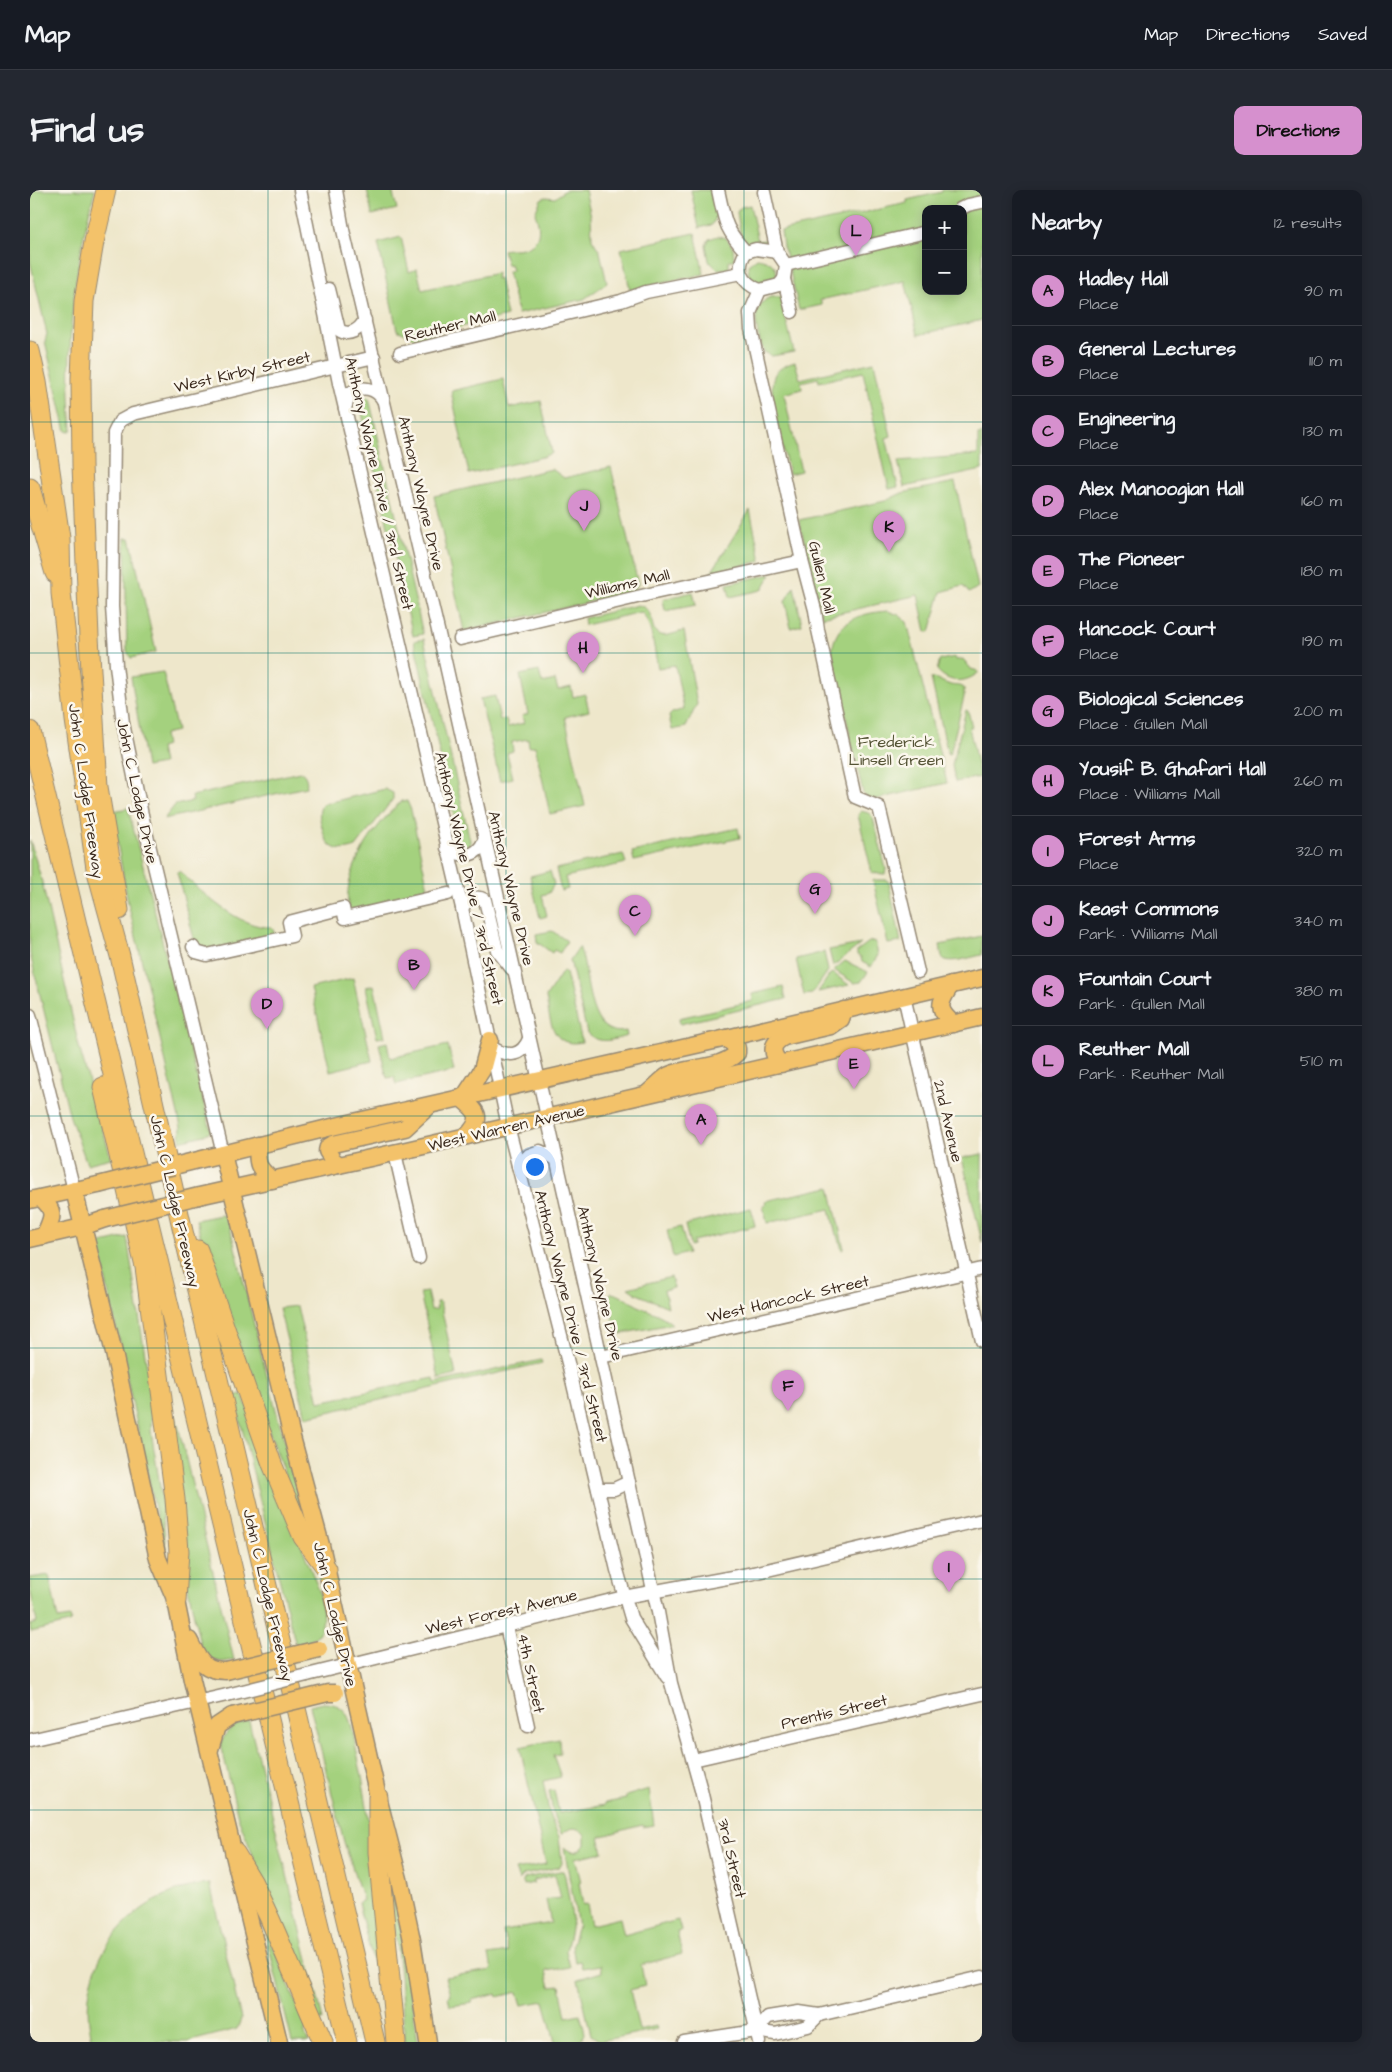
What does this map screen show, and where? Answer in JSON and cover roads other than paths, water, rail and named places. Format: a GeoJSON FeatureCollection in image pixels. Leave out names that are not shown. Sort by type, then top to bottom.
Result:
{"type":"FeatureCollection","features":[{"type":"Feature","properties":{"kind":"highway"},"geometry":{"type":"LineString","coordinates":[[106,190],[94,242],[84,301],[81,379],[82,465],[89,637],[98,787],[121,925],[120,956]]}},
{"type":"Feature","properties":{"kind":"highway","name":"John C Lodge Freeway"},"geometry":{"type":"LineString","coordinates":[[30,352],[60,538],[61,593],[75,720],[96,868],[120,956],[182,1227],[375,2042]]}},
{"type":"Feature","properties":{"kind":"highway"},"geometry":{"type":"LineString","coordinates":[[30,488],[61,593]]}},
{"type":"Feature","properties":{"kind":"highway","name":"John C Lodge Freeway"},"geometry":{"type":"LineString","coordinates":[[30,731],[347,2042]]}},
{"type":"Feature","properties":{"kind":"highway"},"geometry":{"type":"LineString","coordinates":[[67,887],[66,934],[145,1267],[175,1499],[179,1552],[178,1610]]}},
{"type":"Feature","properties":{"kind":"highway"},"geometry":{"type":"LineString","coordinates":[[182,1227],[192,1232],[272,1464],[303,1537],[327,1569]]}},
{"type":"Feature","properties":{"kind":"highway"},"geometry":{"type":"LineString","coordinates":[[378,1797],[378,1852],[396,2042]]}},
{"type":"Feature","properties":{"kind":"highway"},"geometry":{"type":"LineString","coordinates":[[234,1853],[253,1883],[266,1910],[323,2042]]}},
{"type":"Feature","properties":{"kind":"main road"},"geometry":{"type":"LineString","coordinates":[[35,1199],[463,1097],[982,978]]}},
{"type":"Feature","properties":{"kind":"main road"},"geometry":{"type":"LineString","coordinates":[[951,985],[941,1002],[941,1008],[943,1014],[954,1024]]}},
{"type":"Feature","properties":{"kind":"main road"},"geometry":{"type":"LineString","coordinates":[[781,1064],[774,1057],[773,1050],[777,1040],[831,1026],[841,1019],[844,1010]]}},
{"type":"Feature","properties":{"kind":"main road","name":"West Warren Avenue"},"geometry":{"type":"LineString","coordinates":[[37,1238],[199,1196],[395,1153],[982,1017]]}},
{"type":"Feature","properties":{"kind":"main road"},"geometry":{"type":"LineString","coordinates":[[646,1095],[668,1076],[719,1063],[733,1057],[737,1053],[737,1048],[727,1038]]}},
{"type":"Feature","properties":{"kind":"main road"},"geometry":{"type":"LineString","coordinates":[[463,1097],[482,1070],[491,1043]]}},
{"type":"Feature","properties":{"kind":"main road"},"geometry":{"type":"LineString","coordinates":[[463,1097],[477,1113],[478,1122],[467,1136]]}},
{"type":"Feature","properties":{"kind":"main road"},"geometry":{"type":"LineString","coordinates":[[339,1165],[329,1156],[328,1147],[333,1144],[405,1128],[430,1105]]}},
{"type":"Feature","properties":{"kind":"main road"},"geometry":{"type":"LineString","coordinates":[[258,1145],[258,1165],[262,1172],[272,1180]]}},
{"type":"Feature","properties":{"kind":"main road","name":"John C Lodge Drive"},"geometry":{"type":"LineString","coordinates":[[223,1154],[292,1438],[327,1569],[336,1617],[399,1879],[412,1940],[428,2042]]}},
{"type":"Feature","properties":{"kind":"main road"},"geometry":{"type":"LineString","coordinates":[[74,1190],[103,1310],[158,1559],[200,1662],[212,1671],[226,1671],[319,1649],[330,1638],[336,1617]]}},
{"type":"Feature","properties":{"kind":"main road"},"geometry":{"type":"LineString","coordinates":[[35,1199],[52,1211],[52,1216],[37,1238]]}},
{"type":"Feature","properties":{"kind":"main road"},"geometry":{"type":"LineString","coordinates":[[178,1610],[197,1702],[279,2042]]}},
{"type":"Feature","properties":{"kind":"main road"},"geometry":{"type":"LineString","coordinates":[[210,1752],[217,1726],[232,1716],[335,1693],[348,1697],[359,1712]]}},
{"type":"Feature","properties":{"kind":"street","name":"Anthony Wayne Drive / 3rd Street"},"geometry":{"type":"LineString","coordinates":[[300,190],[335,366],[462,908],[508,1126],[617,1570]]}},
{"type":"Feature","properties":{"kind":"street","name":"Anthony Wayne Drive"},"geometry":{"type":"LineString","coordinates":[[336,190],[343,230],[374,357],[404,495],[442,646],[484,841],[654,1593]]}},
{"type":"Feature","properties":{"kind":"street"},"geometry":{"type":"LineString","coordinates":[[718,190],[727,228],[746,252]]}},
{"type":"Feature","properties":{"kind":"street"},"geometry":{"type":"LineString","coordinates":[[764,192],[777,252],[786,264],[784,279],[792,312]]}},
{"type":"Feature","properties":{"kind":"street"},"geometry":{"type":"LineString","coordinates":[[967,207],[982,202]]}},
{"type":"Feature","properties":{"kind":"street"},"geometry":{"type":"LineString","coordinates":[[786,264],[922,233]]}},
{"type":"Feature","properties":{"kind":"street"},"geometry":{"type":"LineString","coordinates":[[777,252],[756,249],[746,252],[740,264],[741,273],[751,286],[760,290],[779,285],[784,279]]}},
{"type":"Feature","properties":{"kind":"street"},"geometry":{"type":"LineString","coordinates":[[313,256],[324,270],[339,330],[350,333],[357,330],[365,320]]}},
{"type":"Feature","properties":{"kind":"street","name":"Reuther Mall"},"geometry":{"type":"LineString","coordinates":[[400,353],[622,301],[646,292],[741,273]]}},
{"type":"Feature","properties":{"kind":"street","name":"Gullen Mall"},"geometry":{"type":"LineString","coordinates":[[760,290],[750,314],[750,321],[855,797],[880,807],[918,972]]}},
{"type":"Feature","properties":{"kind":"street","name":"West Kirby Street"},"geometry":{"type":"LineString","coordinates":[[120,421],[133,414],[374,357]]}},
{"type":"Feature","properties":{"kind":"street"},"geometry":{"type":"LineString","coordinates":[[345,408],[350,393],[360,388],[376,392],[384,402]]}},
{"type":"Feature","properties":{"kind":"street","name":"John C Lodge Drive"},"geometry":{"type":"LineString","coordinates":[[120,421],[114,433],[112,608],[123,723],[142,815],[223,1154]]}},
{"type":"Feature","properties":{"kind":"street","name":"Williams Mall"},"geometry":{"type":"LineString","coordinates":[[460,639],[654,593],[802,561]]}},
{"type":"Feature","properties":{"kind":"street"},"geometry":{"type":"LineString","coordinates":[[447,848],[460,854],[468,855],[480,849],[484,841]]}},
{"type":"Feature","properties":{"kind":"street"},"geometry":{"type":"LineString","coordinates":[[194,947],[196,952],[207,955],[292,936],[289,922],[343,908],[345,918],[448,894]]}},
{"type":"Feature","properties":{"kind":"street"},"geometry":{"type":"LineString","coordinates":[[462,908],[470,899],[477,897],[485,900],[497,950],[514,972]]}},
{"type":"Feature","properties":{"kind":"street","name":"2nd Avenue"},"geometry":{"type":"LineString","coordinates":[[904,996],[982,1341]]}},
{"type":"Feature","properties":{"kind":"street"},"geometry":{"type":"LineString","coordinates":[[30,1015],[74,1190]]}},
{"type":"Feature","properties":{"kind":"street"},"geometry":{"type":"LineString","coordinates":[[491,1043],[500,1053],[512,1054],[526,1047],[529,1039]]}},
{"type":"Feature","properties":{"kind":"street"},"geometry":{"type":"LineString","coordinates":[[518,1166],[529,1155],[540,1151],[556,1159]]}},
{"type":"Feature","properties":{"kind":"street"},"geometry":{"type":"LineString","coordinates":[[395,1153],[419,1258]]}},
{"type":"Feature","properties":{"kind":"street","name":"West Hancock Street"},"geometry":{"type":"LineString","coordinates":[[601,1357],[982,1269]]}},
{"type":"Feature","properties":{"kind":"street"},"geometry":{"type":"LineString","coordinates":[[598,1489],[614,1489],[629,1482]]}},
{"type":"Feature","properties":{"kind":"street","name":"West Forest Avenue"},"geometry":{"type":"LineString","coordinates":[[30,1740],[227,1695],[348,1663],[624,1597],[654,1593],[754,1573],[982,1520]]}},
{"type":"Feature","properties":{"kind":"street","name":"3rd Street"},"geometry":{"type":"LineString","coordinates":[[617,1570],[631,1618],[671,1683]]}},
{"type":"Feature","properties":{"kind":"street","name":"3rd Street"},"geometry":{"type":"LineString","coordinates":[[654,1593],[671,1683],[693,1760],[757,2036]]}},
{"type":"Feature","properties":{"kind":"street","name":"4th Street"},"geometry":{"type":"LineString","coordinates":[[506,1626],[528,1726]]}},
{"type":"Feature","properties":{"kind":"street","name":"Prentis Street"},"geometry":{"type":"LineString","coordinates":[[693,1760],[982,1694]]}},
{"type":"Feature","properties":{"kind":"street"},"geometry":{"type":"LineString","coordinates":[[684,2042],[773,2034],[808,2026],[819,2015],[982,1977]]}},
{"type":"Feature","properties":{"kind":"place","name":"Reuther Mall"},"geometry":{"type":"Point","coordinates":[856,256]}},
{"type":"Feature","properties":{"kind":"place","name":"Keast Commons"},"geometry":{"type":"Point","coordinates":[584,531]}},
{"type":"Feature","properties":{"kind":"place","name":"Fountain Court"},"geometry":{"type":"Point","coordinates":[889,552]}},
{"type":"Feature","properties":{"kind":"place","name":"Yousif B. Ghafari Hall"},"geometry":{"type":"Point","coordinates":[583,673]}},
{"type":"Feature","properties":{"kind":"place","name":"Biological Sciences"},"geometry":{"type":"Point","coordinates":[815,914]}},
{"type":"Feature","properties":{"kind":"place","name":"Engineering"},"geometry":{"type":"Point","coordinates":[635,936]}},
{"type":"Feature","properties":{"kind":"place","name":"General Lectures"},"geometry":{"type":"Point","coordinates":[414,990]}},
{"type":"Feature","properties":{"kind":"place","name":"Alex Manoogian Hall"},"geometry":{"type":"Point","coordinates":[267,1029]}},
{"type":"Feature","properties":{"kind":"place","name":"The Pioneer"},"geometry":{"type":"Point","coordinates":[854,1089]}},
{"type":"Feature","properties":{"kind":"place","name":"Hadley Hall"},"geometry":{"type":"Point","coordinates":[701,1145]}},
{"type":"Feature","properties":{"kind":"place","name":"Hancock Court"},"geometry":{"type":"Point","coordinates":[788,1411]}},
{"type":"Feature","properties":{"kind":"place","name":"Forest Arms"},"geometry":{"type":"Point","coordinates":[949,1592]}},
{"type":"Feature","properties":{"kind":"park label","name":"Frederick Linsell Green"},"geometry":{"type":"Point","coordinates":[896,750]}}]}
